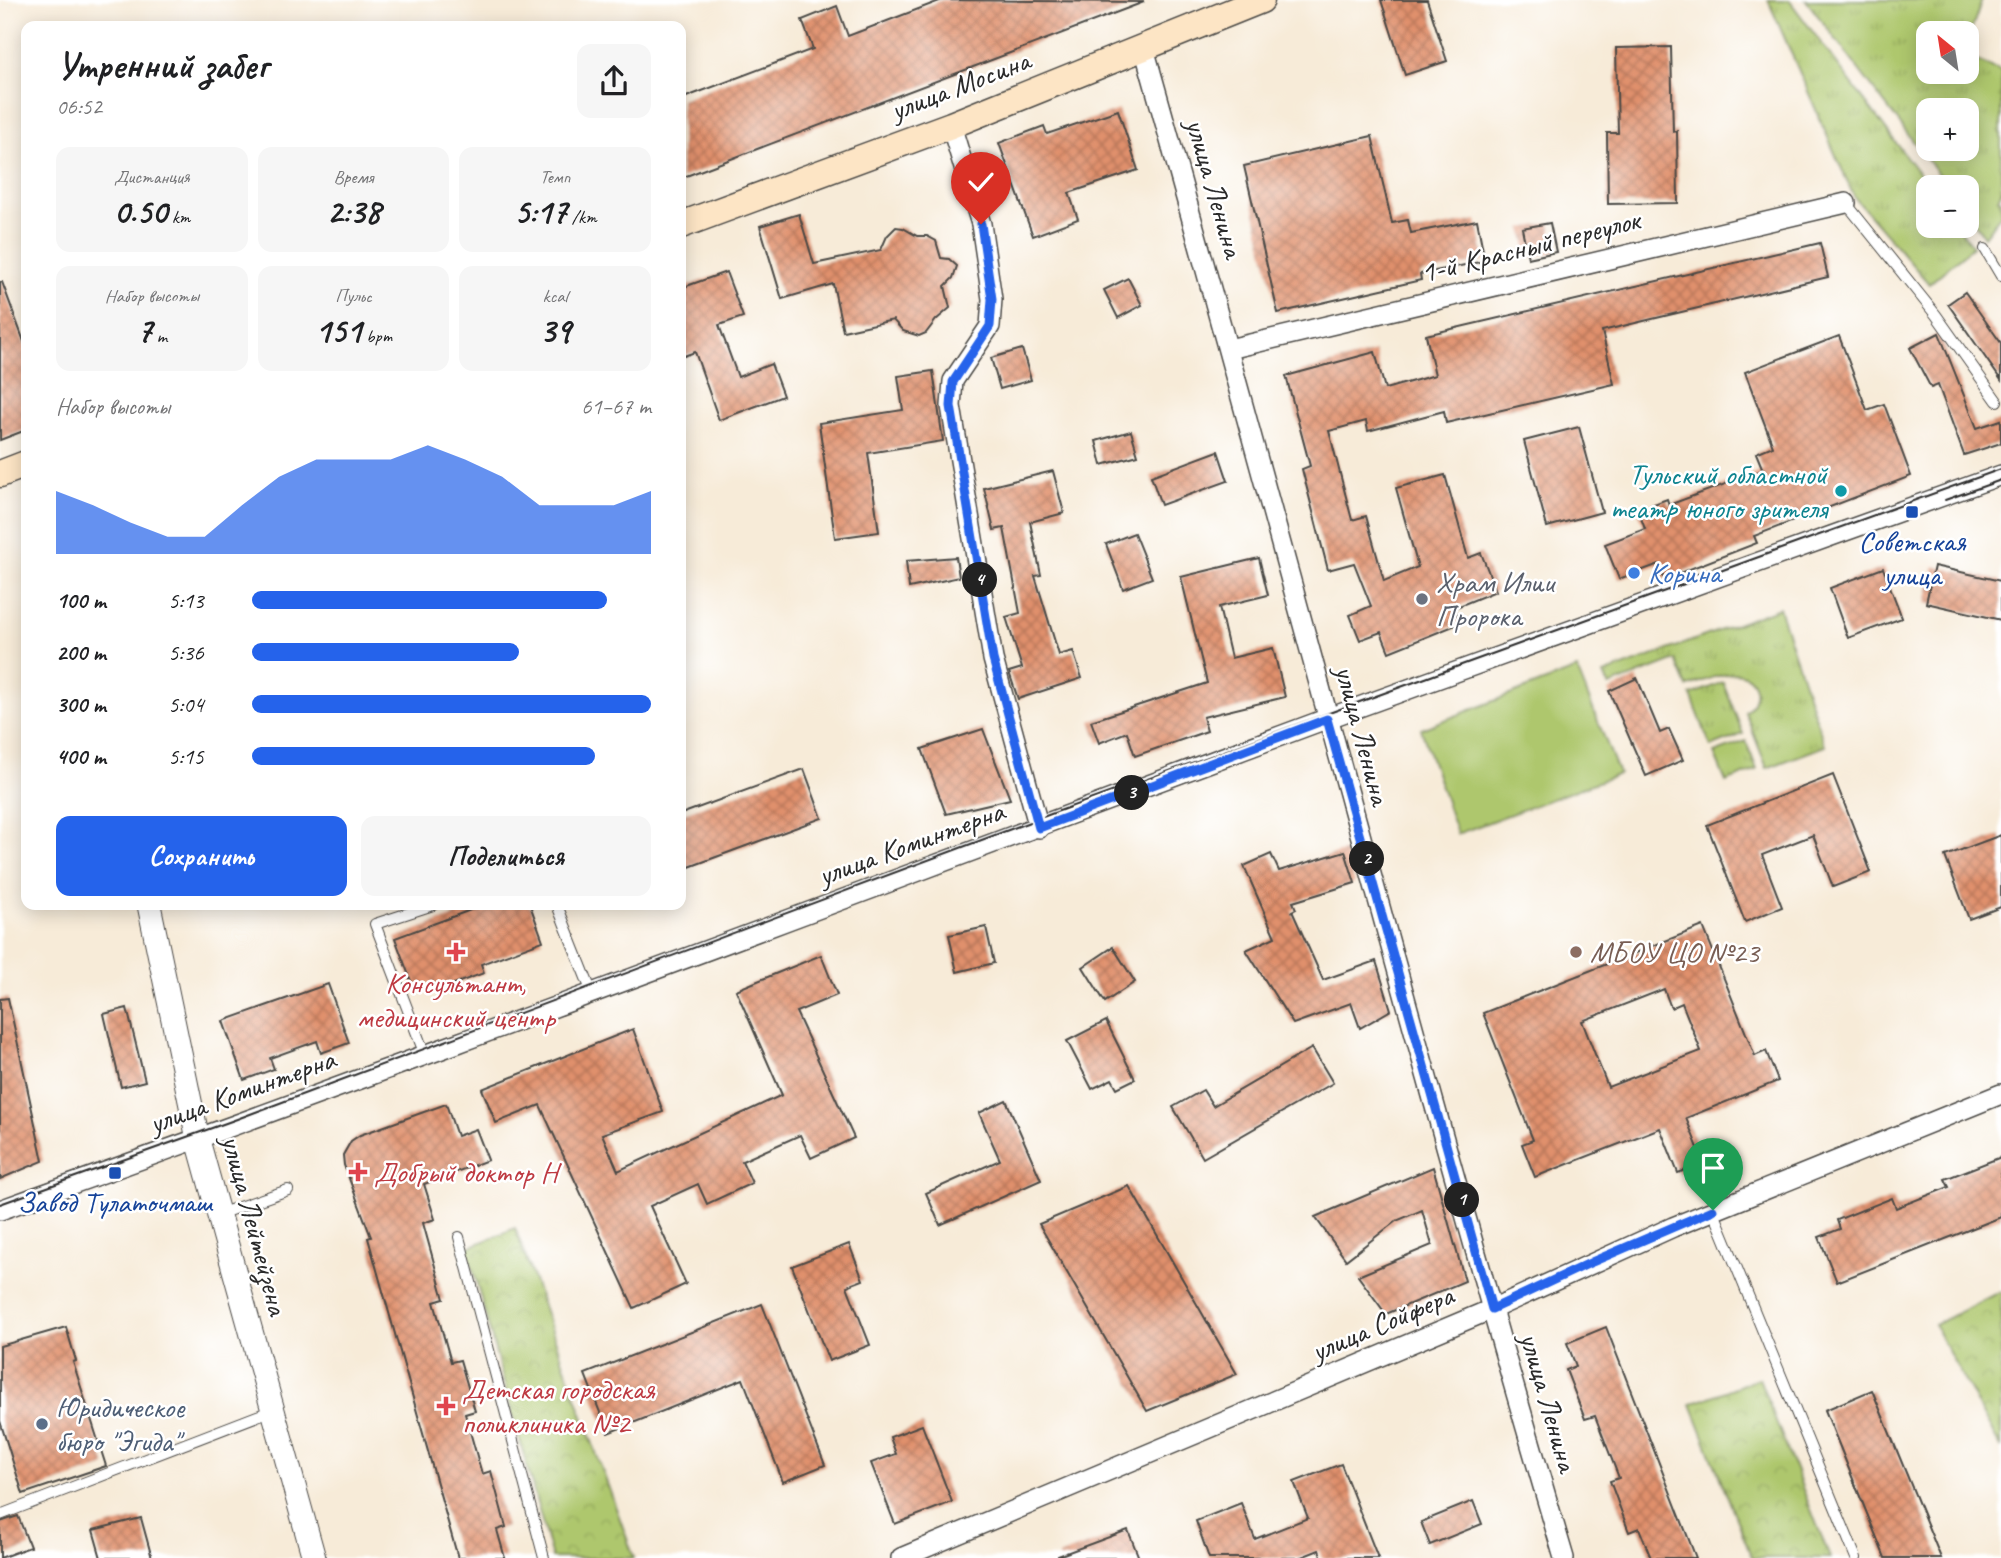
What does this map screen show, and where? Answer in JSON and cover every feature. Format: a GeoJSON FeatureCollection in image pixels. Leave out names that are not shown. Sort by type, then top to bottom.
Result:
{"type":"FeatureCollection","features":[{"type":"Feature","properties":{"kind":"main road","name":"улица Мосина"},"geometry":{"type":"LineString","coordinates":[[686,223],[951,125],[1261,0]]}},
{"type":"Feature","properties":{"kind":"main road"},"geometry":{"type":"LineString","coordinates":[[0,474],[21,466]]}},
{"type":"Feature","properties":{"kind":"street","name":"улица Ленина"},"geometry":{"type":"LineString","coordinates":[[1144,48],[1499,1338],[1564,1558]]}},
{"type":"Feature","properties":{"kind":"street"},"geometry":{"type":"LineString","coordinates":[[951,125],[981,224],[992,299],[990,326],[953,382],[951,406],[993,659],[1039,828]]}},
{"type":"Feature","properties":{"kind":"street","name":"1-й Красный переулок"},"geometry":{"type":"LineString","coordinates":[[1229,349],[1846,203]]}},
{"type":"Feature","properties":{"kind":"street","name":"улица Коминтерна"},"geometry":{"type":"LineString","coordinates":[[0,1210],[1039,828],[1327,719],[2001,475]]}},
{"type":"Feature","properties":{"kind":"street","name":"улица Лейтейзена"},"geometry":{"type":"LineString","coordinates":[[150,910],[198,1139],[314,1558]]}},
{"type":"Feature","properties":{"kind":"street","name":"улица Сойфера"},"geometry":{"type":"LineString","coordinates":[[901,1558],[1492,1309],[1713,1210],[2001,1094]]}},
{"type":"Feature","properties":{"kind":"lane"},"geometry":{"type":"LineString","coordinates":[[1846,203],[1936,315],[1997,401]]}},
{"type":"Feature","properties":{"kind":"lane"},"geometry":{"type":"LineString","coordinates":[[1985,249],[2001,276]]}},
{"type":"Feature","properties":{"kind":"lane"},"geometry":{"type":"LineString","coordinates":[[418,910],[375,924],[425,1055]]}},
{"type":"Feature","properties":{"kind":"lane"},"geometry":{"type":"LineString","coordinates":[[560,910],[592,993]]}},
{"type":"Feature","properties":{"kind":"lane"},"geometry":{"type":"LineString","coordinates":[[219,1214],[288,1190]]}},
{"type":"Feature","properties":{"kind":"lane"},"geometry":{"type":"LineString","coordinates":[[1713,1210],[1856,1558]]}},
{"type":"Feature","properties":{"kind":"lane"},"geometry":{"type":"LineString","coordinates":[[459,1237],[544,1558]]}},
{"type":"Feature","properties":{"kind":"lane"},"geometry":{"type":"LineString","coordinates":[[0,1515],[273,1410]]}},
{"type":"Feature","properties":{"kind":"green space"},"geometry":{"type":"Polygon","coordinates":[[[1768,0],[1789,0],[1920,175],[1916,175],[1916,238],[1967,238],[1973,246],[1929,284],[1854,197],[1768,0]]]}},
{"type":"Feature","properties":{"kind":"green space"},"geometry":{"type":"Polygon","coordinates":[[[1806,0],[1982,0],[1974,21],[1916,21],[1916,84],[1979,84],[1979,62],[2001,71],[2001,192],[1998,199],[2001,200],[2001,214],[1984,236],[1979,229],[1979,175],[1939,175],[1928,161],[1979,161],[1979,98],[1916,98],[1916,145],[1806,0]]]}},
{"type":"Feature","properties":{"kind":"green space"},"geometry":{"type":"Polygon","coordinates":[[[1779,608],[1825,746],[1767,768],[1745,712],[1753,702],[1755,688],[1751,679],[1744,675],[1725,674],[1687,687],[1676,660],[1609,686],[1604,674],[1779,608]]]}},
{"type":"Feature","properties":{"kind":"green space"},"geometry":{"type":"Polygon","coordinates":[[[1577,669],[1619,774],[1457,834],[1421,729],[1577,669]]]}},
{"type":"Feature","properties":{"kind":"green space"},"geometry":{"type":"Polygon","coordinates":[[[1723,682],[1743,734],[1711,747],[1691,695],[1723,682]]]}},
{"type":"Feature","properties":{"kind":"green space"},"geometry":{"type":"Polygon","coordinates":[[[1746,741],[1757,770],[1726,782],[1714,753],[1746,741]]]}},
{"type":"Feature","properties":{"kind":"green space"},"geometry":{"type":"Polygon","coordinates":[[[515,1228],[634,1558],[552,1558],[467,1248],[515,1228]]]}},
{"type":"Feature","properties":{"kind":"green space"},"geometry":{"type":"Polygon","coordinates":[[[2001,1291],[2001,1448],[1934,1325],[2001,1291]]]}},
{"type":"Feature","properties":{"kind":"green space"},"geometry":{"type":"Polygon","coordinates":[[[1759,1378],[1830,1558],[1752,1558],[1691,1404],[1759,1378]]]}},
{"type":"Feature","properties":{"kind":"building"},"geometry":{"type":"Polygon","coordinates":[[[942,0],[1144,2],[686,176],[686,97],[813,49],[802,20],[837,6],[848,36],[942,0]]]}},
{"type":"Feature","properties":{"kind":"building"},"geometry":{"type":"Polygon","coordinates":[[[1381,0],[1427,0],[1447,61],[1405,75],[1381,0]]]}},
{"type":"Feature","properties":{"kind":"building"},"geometry":{"type":"Polygon","coordinates":[[[1671,47],[1673,132],[1677,131],[1678,203],[1608,204],[1607,133],[1618,133],[1616,48],[1671,47]]]}},
{"type":"Feature","properties":{"kind":"building"},"geometry":{"type":"Polygon","coordinates":[[[1118,110],[1138,170],[1069,193],[1078,219],[1033,236],[999,143],[1044,126],[1047,134],[1118,110]]]}},
{"type":"Feature","properties":{"kind":"building"},"geometry":{"type":"Polygon","coordinates":[[[1372,136],[1392,223],[1408,220],[1411,233],[1477,220],[1485,261],[1420,274],[1421,280],[1278,313],[1244,166],[1372,136]]]}},
{"type":"Feature","properties":{"kind":"building"},"geometry":{"type":"Polygon","coordinates":[[[799,214],[814,264],[881,250],[887,236],[896,227],[936,241],[941,258],[949,259],[957,266],[953,278],[945,286],[950,308],[926,333],[919,336],[903,331],[893,320],[843,331],[833,284],[782,299],[760,226],[799,214]]]}},
{"type":"Feature","properties":{"kind":"building"},"geometry":{"type":"Polygon","coordinates":[[[1550,223],[1556,252],[1528,258],[1522,228],[1550,223]]]}},
{"type":"Feature","properties":{"kind":"building"},"geometry":{"type":"Polygon","coordinates":[[[1820,243],[1828,277],[1602,331],[1614,384],[1446,423],[1444,411],[1368,431],[1366,421],[1329,431],[1352,520],[1366,516],[1384,581],[1418,567],[1396,488],[1445,475],[1468,558],[1481,553],[1496,591],[1454,608],[1461,623],[1389,652],[1381,632],[1360,640],[1350,615],[1371,606],[1354,563],[1328,570],[1302,469],[1310,466],[1286,376],[1375,352],[1385,389],[1435,375],[1426,335],[1820,243]]]}},
{"type":"Feature","properties":{"kind":"building"},"geometry":{"type":"Polygon","coordinates":[[[726,272],[743,317],[719,325],[738,377],[771,364],[783,396],[719,420],[695,352],[686,355],[686,286],[726,272]]]}},
{"type":"Feature","properties":{"kind":"building"},"geometry":{"type":"Polygon","coordinates":[[[1128,278],[1142,305],[1118,318],[1104,290],[1128,278]]]}},
{"type":"Feature","properties":{"kind":"building"},"geometry":{"type":"Polygon","coordinates":[[[2,282],[21,333],[21,432],[0,440],[2,282]]]}},
{"type":"Feature","properties":{"kind":"building"},"geometry":{"type":"Polygon","coordinates":[[[1965,292],[2001,343],[2001,380],[1948,304],[1965,292]]]}},
{"type":"Feature","properties":{"kind":"building"},"geometry":{"type":"Polygon","coordinates":[[[1939,333],[1977,428],[2001,420],[2001,443],[1964,455],[1938,385],[1931,388],[1910,348],[1939,333]]]}},
{"type":"Feature","properties":{"kind":"building"},"geometry":{"type":"Polygon","coordinates":[[[1839,336],[1867,410],[1884,404],[1911,476],[1754,536],[1757,543],[1664,579],[1659,564],[1619,579],[1605,544],[1645,529],[1638,510],[1667,499],[1669,505],[1763,470],[1756,453],[1773,446],[1745,372],[1839,336]]]}},
{"type":"Feature","properties":{"kind":"building"},"geometry":{"type":"Polygon","coordinates":[[[1022,349],[1031,380],[1000,389],[991,358],[1022,349]]]}},
{"type":"Feature","properties":{"kind":"building"},"geometry":{"type":"Polygon","coordinates":[[[933,371],[943,441],[868,453],[879,532],[835,538],[819,423],[903,410],[898,376],[933,371]]]}},
{"type":"Feature","properties":{"kind":"building"},"geometry":{"type":"Polygon","coordinates":[[[1579,427],[1602,512],[1547,527],[1524,441],[1579,427]]]}},
{"type":"Feature","properties":{"kind":"building"},"geometry":{"type":"Polygon","coordinates":[[[1131,431],[1138,455],[1102,465],[1096,441],[1131,431]]]}},
{"type":"Feature","properties":{"kind":"building"},"geometry":{"type":"Polygon","coordinates":[[[1218,451],[1228,481],[1161,505],[1151,476],[1218,451]]]}},
{"type":"Feature","properties":{"kind":"building"},"geometry":{"type":"Polygon","coordinates":[[[1053,471],[1064,513],[1030,522],[1041,575],[1035,576],[1059,655],[1073,651],[1082,678],[1018,699],[1009,672],[1022,668],[1006,617],[1020,613],[1004,528],[994,530],[984,488],[1053,471]]]}},
{"type":"Feature","properties":{"kind":"building"},"geometry":{"type":"Polygon","coordinates":[[[1134,533],[1152,578],[1123,589],[1106,544],[1134,533]]]}},
{"type":"Feature","properties":{"kind":"building"},"geometry":{"type":"Polygon","coordinates":[[[956,557],[959,577],[909,588],[906,561],[956,557]]]}},
{"type":"Feature","properties":{"kind":"building"},"geometry":{"type":"Polygon","coordinates":[[[1259,558],[1268,595],[1219,607],[1231,658],[1273,648],[1285,697],[1203,717],[1207,731],[1135,756],[1127,732],[1099,743],[1091,721],[1207,683],[1181,577],[1259,558]]]}},
{"type":"Feature","properties":{"kind":"building"},"geometry":{"type":"Polygon","coordinates":[[[1934,566],[2001,581],[2001,620],[1926,603],[1934,566]]]}},
{"type":"Feature","properties":{"kind":"building"},"geometry":{"type":"Polygon","coordinates":[[[1883,568],[1902,618],[1848,638],[1830,588],[1883,568]]]}},
{"type":"Feature","properties":{"kind":"building"},"geometry":{"type":"Polygon","coordinates":[[[1637,678],[1660,733],[1669,729],[1683,760],[1646,776],[1609,691],[1637,678]]]}},
{"type":"Feature","properties":{"kind":"building"},"geometry":{"type":"Polygon","coordinates":[[[983,729],[1010,799],[946,814],[922,749],[983,729]]]}},
{"type":"Feature","properties":{"kind":"building"},"geometry":{"type":"Polygon","coordinates":[[[804,769],[822,818],[686,868],[686,812],[804,769]]]}},
{"type":"Feature","properties":{"kind":"building"},"geometry":{"type":"Polygon","coordinates":[[[1833,775],[1871,872],[1833,887],[1813,835],[1762,855],[1782,907],[1745,922],[1707,825],[1833,775]]]}},
{"type":"Feature","properties":{"kind":"building"},"geometry":{"type":"Polygon","coordinates":[[[2001,835],[2001,907],[1969,919],[1945,856],[2001,835]]]}},
{"type":"Feature","properties":{"kind":"building"},"geometry":{"type":"Polygon","coordinates":[[[1345,851],[1355,883],[1293,902],[1296,909],[1292,911],[1323,980],[1376,961],[1391,1010],[1360,1028],[1351,1003],[1293,1024],[1246,950],[1275,937],[1244,866],[1271,854],[1279,871],[1345,851]]]}},
{"type":"Feature","properties":{"kind":"building","name":"Консультант, медицинский центр"},"geometry":{"type":"Polygon","coordinates":[[[471,910],[532,910],[543,941],[481,964],[484,973],[435,991],[432,982],[414,989],[395,938],[471,910]]]}},
{"type":"Feature","properties":{"kind":"building"},"geometry":{"type":"Polygon","coordinates":[[[1703,926],[1755,1056],[1766,1051],[1778,1081],[1686,1118],[1704,1163],[1678,1173],[1660,1128],[1535,1177],[1522,1144],[1533,1140],[1483,1013],[1703,926]],[[1664,989],[1582,1021],[1608,1087],[1701,1051],[1682,1003],[1671,1008],[1664,989]]]}},
{"type":"Feature","properties":{"kind":"building"},"geometry":{"type":"Polygon","coordinates":[[[986,927],[994,963],[957,972],[949,935],[986,927]]]}},
{"type":"Feature","properties":{"kind":"building"},"geometry":{"type":"Polygon","coordinates":[[[1113,947],[1135,982],[1105,1002],[1083,967],[1113,947]]]}},
{"type":"Feature","properties":{"kind":"building"},"geometry":{"type":"Polygon","coordinates":[[[821,955],[837,995],[796,1012],[854,1138],[811,1158],[800,1135],[742,1161],[752,1183],[707,1204],[698,1184],[650,1206],[686,1284],[634,1308],[540,1105],[496,1123],[482,1089],[633,1029],[663,1112],[602,1134],[618,1171],[782,1095],[736,990],[821,955]]]}},
{"type":"Feature","properties":{"kind":"building"},"geometry":{"type":"Polygon","coordinates":[[[328,984],[349,1043],[321,1053],[317,1041],[270,1058],[274,1069],[244,1080],[223,1021],[328,984]]]}},
{"type":"Feature","properties":{"kind":"building"},"geometry":{"type":"Polygon","coordinates":[[[8,998],[43,1161],[0,1179],[0,999],[8,998]]]}},
{"type":"Feature","properties":{"kind":"building"},"geometry":{"type":"Polygon","coordinates":[[[127,1008],[145,1081],[121,1087],[104,1014],[127,1008]]]}},
{"type":"Feature","properties":{"kind":"building"},"geometry":{"type":"Polygon","coordinates":[[[1106,1021],[1135,1079],[1117,1088],[1112,1079],[1092,1089],[1067,1041],[1106,1021]]]}},
{"type":"Feature","properties":{"kind":"building"},"geometry":{"type":"Polygon","coordinates":[[[1312,1048],[1333,1083],[1203,1158],[1173,1107],[1203,1090],[1213,1106],[1312,1048]]]}},
{"type":"Feature","properties":{"kind":"building"},"geometry":{"type":"Polygon","coordinates":[[[1006,1100],[1041,1180],[940,1225],[926,1193],[1000,1160],[979,1113],[1006,1100]]]}},
{"type":"Feature","properties":{"kind":"building"},"geometry":{"type":"Polygon","coordinates":[[[446,1104],[457,1136],[476,1129],[488,1160],[424,1184],[435,1219],[423,1223],[444,1299],[434,1302],[451,1362],[460,1360],[475,1411],[465,1414],[482,1474],[491,1471],[506,1527],[497,1530],[505,1558],[458,1558],[368,1238],[371,1237],[344,1165],[343,1155],[351,1141],[360,1135],[446,1104]]]}},
{"type":"Feature","properties":{"kind":"building"},"geometry":{"type":"Polygon","coordinates":[[[2001,1157],[2001,1217],[1837,1282],[1819,1237],[1840,1229],[1837,1220],[1892,1198],[1896,1208],[1949,1187],[1945,1179],[2001,1157]]]}},
{"type":"Feature","properties":{"kind":"building"},"geometry":{"type":"Polygon","coordinates":[[[1433,1167],[1465,1281],[1386,1314],[1358,1276],[1432,1245],[1422,1210],[1396,1221],[1346,1260],[1315,1217],[1433,1167]]]}},
{"type":"Feature","properties":{"kind":"building"},"geometry":{"type":"Polygon","coordinates":[[[1129,1186],[1237,1374],[1147,1411],[1039,1224],[1129,1186]]]}},
{"type":"Feature","properties":{"kind":"building"},"geometry":{"type":"Polygon","coordinates":[[[849,1244],[863,1280],[847,1286],[870,1345],[829,1361],[792,1266],[849,1244]]]}},
{"type":"Feature","properties":{"kind":"building"},"geometry":{"type":"Polygon","coordinates":[[[762,1304],[825,1465],[783,1482],[743,1379],[608,1433],[585,1374],[762,1304]]]}},
{"type":"Feature","properties":{"kind":"building"},"geometry":{"type":"Polygon","coordinates":[[[66,1327],[76,1361],[73,1362],[106,1466],[23,1494],[0,1421],[0,1346],[66,1327]]]}},
{"type":"Feature","properties":{"kind":"building"},"geometry":{"type":"Polygon","coordinates":[[[1606,1327],[1696,1558],[1651,1558],[1639,1528],[1629,1532],[1610,1481],[1619,1478],[1595,1416],[1585,1419],[1566,1370],[1576,1366],[1567,1343],[1606,1327]]]}},
{"type":"Feature","properties":{"kind":"building"},"geometry":{"type":"Polygon","coordinates":[[[1872,1390],[1941,1558],[1885,1558],[1825,1410],[1872,1390]]]}},
{"type":"Feature","properties":{"kind":"building"},"geometry":{"type":"Polygon","coordinates":[[[922,1425],[952,1502],[895,1524],[871,1463],[896,1454],[890,1437],[922,1425]]]}},
{"type":"Feature","properties":{"kind":"building"},"geometry":{"type":"Polygon","coordinates":[[[1341,1464],[1378,1558],[1322,1558],[1319,1550],[1299,1558],[1209,1558],[1196,1521],[1241,1503],[1255,1539],[1308,1518],[1294,1482],[1341,1464]]]}},
{"type":"Feature","properties":{"kind":"building"},"geometry":{"type":"Polygon","coordinates":[[[1473,1501],[1482,1524],[1430,1545],[1421,1522],[1473,1501]]]}},
{"type":"Feature","properties":{"kind":"building"},"geometry":{"type":"Polygon","coordinates":[[[18,1516],[30,1547],[0,1558],[0,1522],[18,1516]]]}},
{"type":"Feature","properties":{"kind":"building"},"geometry":{"type":"Polygon","coordinates":[[[141,1518],[152,1558],[101,1558],[93,1530],[141,1518]]]}},
{"type":"Feature","properties":{"kind":"building"},"geometry":{"type":"Polygon","coordinates":[[[1128,1530],[1139,1558],[1058,1558],[1058,1556],[1128,1530]]]}},
{"type":"Feature","properties":{"kind":"tram line"},"geometry":{"type":"LineString","coordinates":[[0,1204],[237,1119],[1051,814],[2001,469]]}},
{"type":"Feature","properties":{"kind":"tram line"},"geometry":{"type":"LineString","coordinates":[[1945,500],[2001,480]]}},
{"type":"Feature","properties":{"kind":"place","name":"Тульский областной театр юного зрителя"},"geometry":{"type":"Point","coordinates":[1841,491]}},
{"type":"Feature","properties":{"kind":"place","name":"Советская улица"},"geometry":{"type":"Point","coordinates":[1912,512]}},
{"type":"Feature","properties":{"kind":"place","name":"Корина"},"geometry":{"type":"Point","coordinates":[1634,573]}},
{"type":"Feature","properties":{"kind":"place","name":"Храм Илии Пророка"},"geometry":{"type":"Point","coordinates":[1422,599]}},
{"type":"Feature","properties":{"kind":"place","name":"Консультант, медицинский центр"},"geometry":{"type":"Point","coordinates":[456,952]}},
{"type":"Feature","properties":{"kind":"place","name":"МБОУ ЦО №23"},"geometry":{"type":"Point","coordinates":[1576,952]}},
{"type":"Feature","properties":{"kind":"place","name":"Добрый доктор Н"},"geometry":{"type":"Point","coordinates":[358,1172]}},
{"type":"Feature","properties":{"kind":"place","name":"Завод Тулаточмаш"},"geometry":{"type":"Point","coordinates":[115,1173]}},
{"type":"Feature","properties":{"kind":"place","name":"Детская городская поликлиника №2"},"geometry":{"type":"Point","coordinates":[446,1406]}},
{"type":"Feature","properties":{"kind":"place","name":"Юридическое бюро \"Эгида\""},"geometry":{"type":"Point","coordinates":[42,1424]}},
{"type":"Feature","properties":{"kind":"route"},"geometry":{"type":"LineString","coordinates":[[981,224],[992,299],[990,326],[953,382],[951,406],[993,659],[1039,828],[1327,719],[1492,1309],[1713,1210]]}}]}
